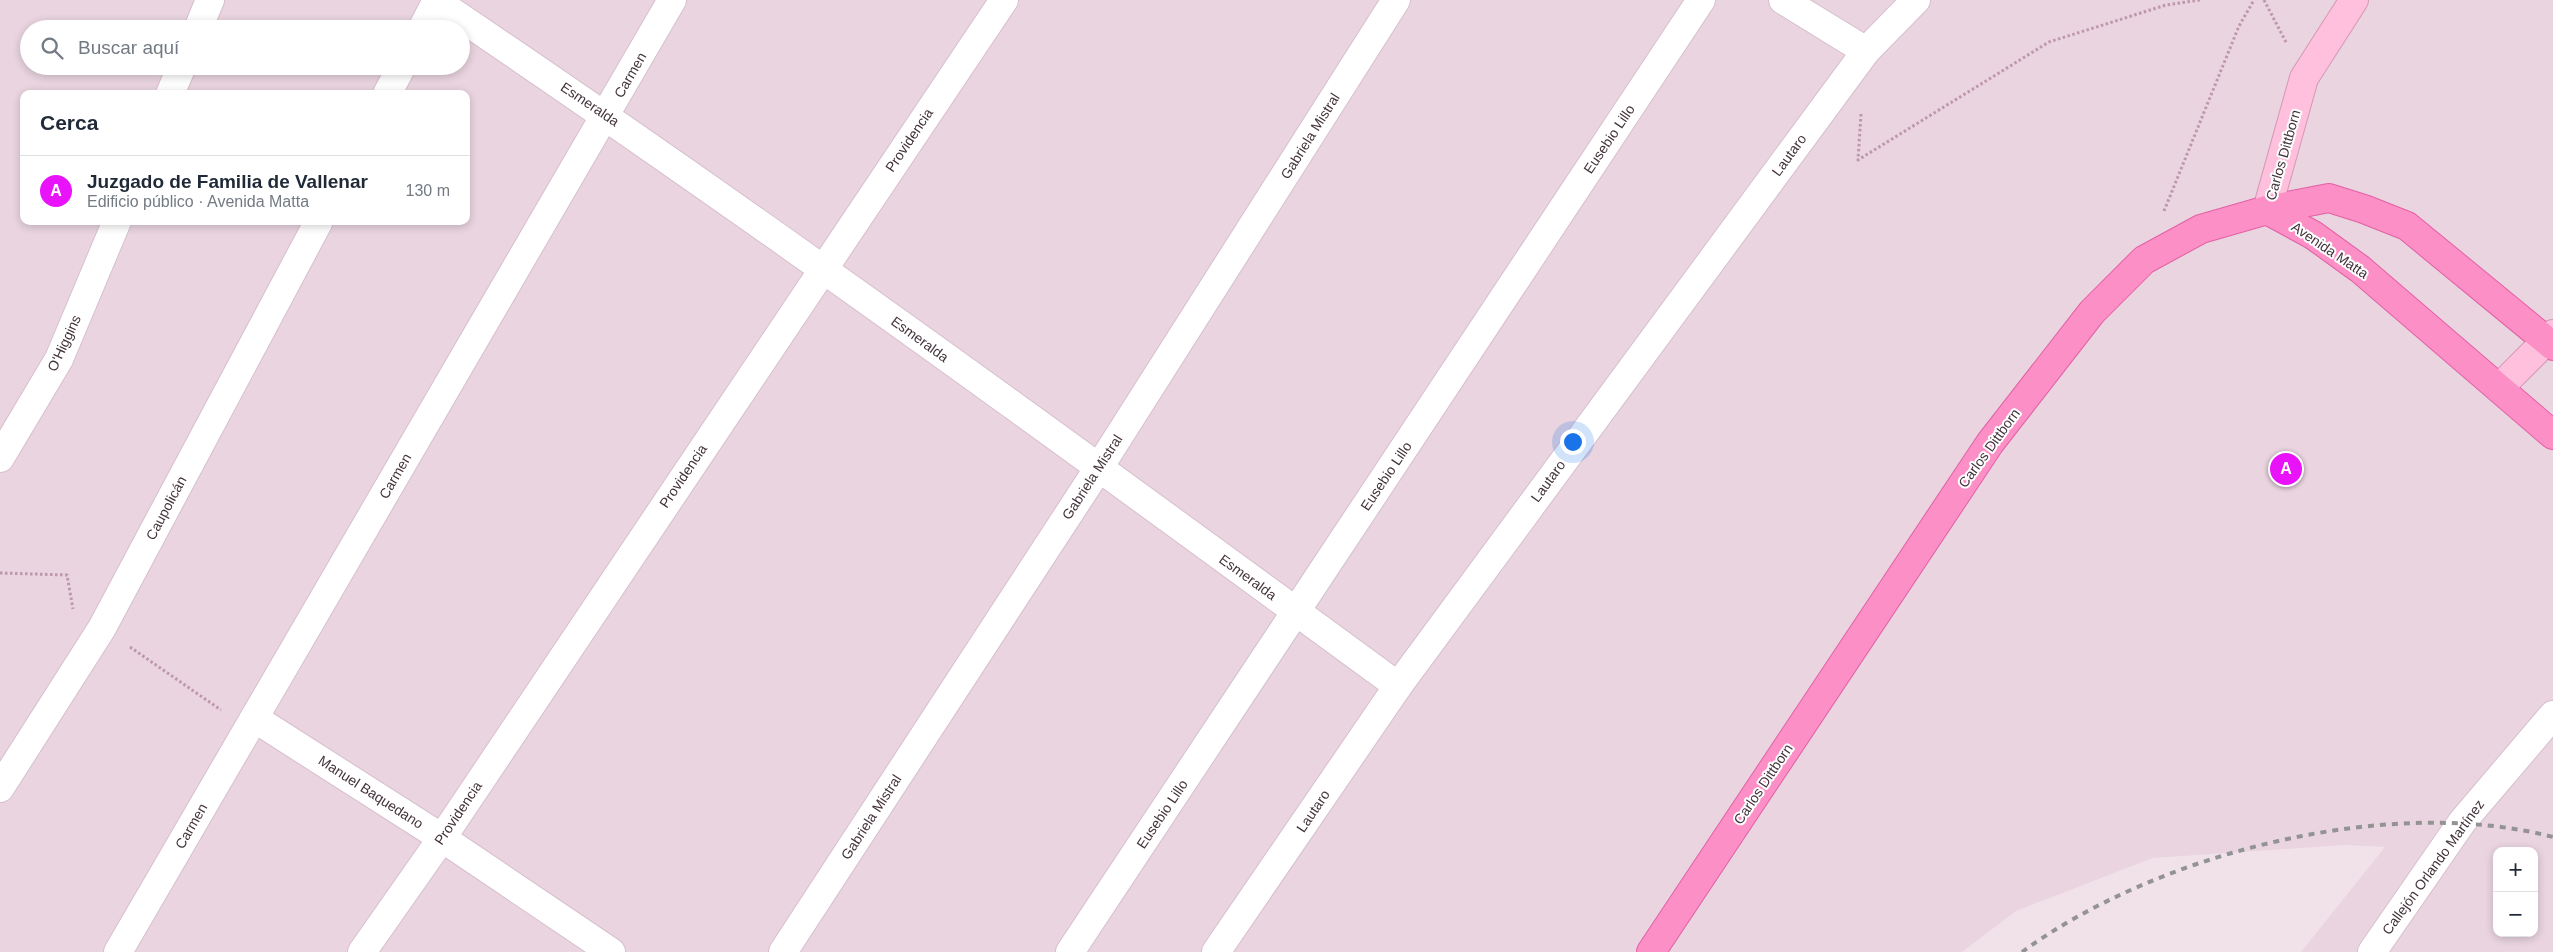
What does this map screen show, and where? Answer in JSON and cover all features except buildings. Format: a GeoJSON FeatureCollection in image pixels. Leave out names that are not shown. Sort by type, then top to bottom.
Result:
{"type":"FeatureCollection","features":[{"type":"Feature","properties":{"kind":"main road","name":"Carlos Dittborn"},"geometry":{"type":"LineString","coordinates":[[1651,952],[1990,443],[2092,312],[2144,260],[2202,229],[2267,210],[2304,78],[2354,0]]}},
{"type":"Feature","properties":{"kind":"main road","name":"Avenida Matta"},"geometry":{"type":"LineString","coordinates":[[2267,210],[2329,198],[2407,226],[2551,340]]}},
{"type":"Feature","properties":{"kind":"main road","name":"Avenida Matta"},"geometry":{"type":"LineString","coordinates":[[2267,210],[2313,235],[2360,269],[2553,435]]}},
{"type":"Feature","properties":{"kind":"main road"},"geometry":{"type":"LineString","coordinates":[[2499,388],[2551,340]]}},
{"type":"Feature","properties":{"kind":"street"},"geometry":{"type":"LineString","coordinates":[[202,20],[210,0]]}},
{"type":"Feature","properties":{"kind":"street"},"geometry":{"type":"LineString","coordinates":[[427,20],[437,0]]}},
{"type":"Feature","properties":{"kind":"street","name":"Esmeralda"},"geometry":{"type":"LineString","coordinates":[[437,0],[466,20]]}},
{"type":"Feature","properties":{"kind":"street","name":"Carmen"},"geometry":{"type":"LineString","coordinates":[[118,952],[672,0]]}},
{"type":"Feature","properties":{"kind":"street","name":"Providencia"},"geometry":{"type":"LineString","coordinates":[[362,952],[442,838],[823,267],[1004,0]]}},
{"type":"Feature","properties":{"kind":"street","name":"Gabriela Mistral"},"geometry":{"type":"LineString","coordinates":[[783,952],[1098,469],[1396,0]]}},
{"type":"Feature","properties":{"kind":"street","name":"Eusebio Lillo"},"geometry":{"type":"LineString","coordinates":[[1070,952],[1701,0]]}},
{"type":"Feature","properties":{"kind":"street"},"geometry":{"type":"LineString","coordinates":[[1783,0],[1866,51]]}},
{"type":"Feature","properties":{"kind":"street","name":"Lautaro"},"geometry":{"type":"LineString","coordinates":[[1216,952],[1398,686],[1866,51],[1916,0]]}},
{"type":"Feature","properties":{"kind":"street","name":"Esmeralda"},"geometry":{"type":"LineString","coordinates":[[470,22],[823,267],[1398,686]]}},
{"type":"Feature","properties":{"kind":"street"},"geometry":{"type":"LineString","coordinates":[[172,90],[178,75]]}},
{"type":"Feature","properties":{"kind":"street"},"geometry":{"type":"LineString","coordinates":[[389,90],[397,75]]}},
{"type":"Feature","properties":{"kind":"street","name":"O'Higgins"},"geometry":{"type":"LineString","coordinates":[[0,458],[59,359],[115,225]]}},
{"type":"Feature","properties":{"kind":"street","name":"Caupolicán"},"geometry":{"type":"LineString","coordinates":[[0,788],[102,628],[317,225]]}},
{"type":"Feature","properties":{"kind":"street","name":"Callejón Orlando Martínez"},"geometry":{"type":"LineString","coordinates":[[2372,952],[2462,822],[2553,715]]}},
{"type":"Feature","properties":{"kind":"street","name":"Manuel Baquedano"},"geometry":{"type":"LineString","coordinates":[[254,718],[442,838],[611,952]]}},
{"type":"Feature","properties":{"kind":"path"},"geometry":{"type":"LineString","coordinates":[[1862,110],[1858,160],[2050,42],[2166,6],[2200,0]]}},
{"type":"Feature","properties":{"kind":"path"},"geometry":{"type":"LineString","coordinates":[[2144,260],[2239,26],[2254,0]]}},
{"type":"Feature","properties":{"kind":"path"},"geometry":{"type":"LineString","coordinates":[[2264,0],[2304,78]]}},
{"type":"Feature","properties":{"kind":"shaded area"},"geometry":{"type":"Polygon","coordinates":[[[0,0],[2553,0],[2553,952],[2301,952],[2385,847],[2345,845],[2153,858],[2016,911],[1962,952],[0,952],[0,0]]]}},
{"type":"Feature","properties":{"kind":"railway"},"geometry":{"type":"LineString","coordinates":[[2022,952],[2077,917],[2139,886],[2207,861],[2277,841],[2349,828],[2420,823],[2489,826],[2553,837]]}},
{"type":"Feature","properties":{"kind":"place","name":"Juzgado de Familia de Vallenar"},"geometry":{"type":"Point","coordinates":[2286,469]}}]}
